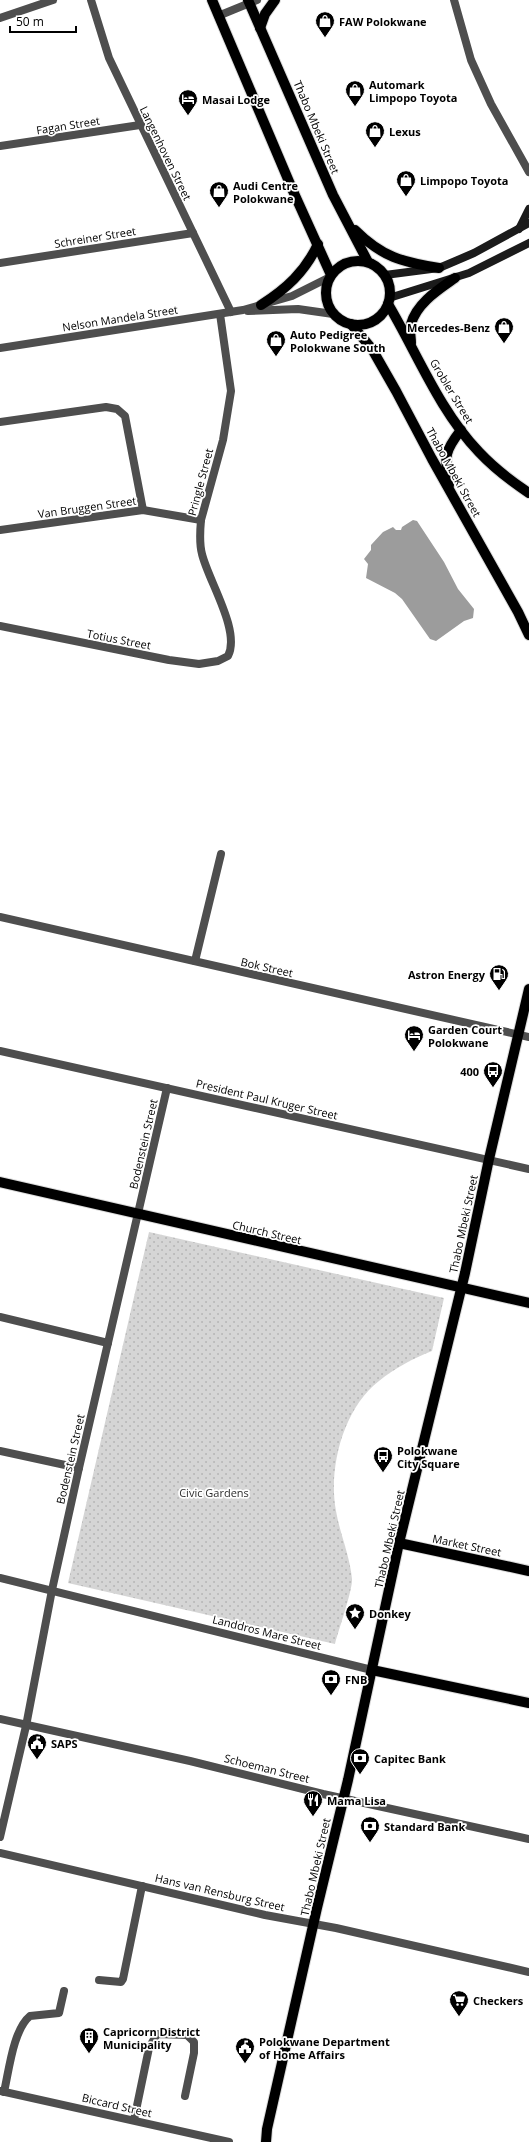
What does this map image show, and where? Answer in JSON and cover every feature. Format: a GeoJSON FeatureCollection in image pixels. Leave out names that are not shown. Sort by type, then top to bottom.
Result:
{"type":"FeatureCollection","features":[{"type":"Feature","properties":{"kind":"main road"},"geometry":{"type":"LineString","coordinates":[[212,0],[331,276]]}},
{"type":"Feature","properties":{"kind":"main road"},"geometry":{"type":"LineString","coordinates":[[260,28],[265,14],[275,0]]}},
{"type":"Feature","properties":{"kind":"main road","name":"Thabo Mbeki Street"},"geometry":{"type":"LineString","coordinates":[[252,1],[260,28],[333,195],[368,262],[377,267],[385,275]]}},
{"type":"Feature","properties":{"kind":"main road"},"geometry":{"type":"LineString","coordinates":[[519,229],[529,209]]}},
{"type":"Feature","properties":{"kind":"main road"},"geometry":{"type":"LineString","coordinates":[[351,324],[363,324],[382,314],[389,301],[388,282],[385,275],[439,268],[474,253],[529,223]]}},
{"type":"Feature","properties":{"kind":"main road"},"geometry":{"type":"LineString","coordinates":[[349,225],[366,241],[388,256],[410,263],[439,268]]}},
{"type":"Feature","properties":{"kind":"main road"},"geometry":{"type":"LineString","coordinates":[[261,305],[293,282],[312,257],[318,244]]}},
{"type":"Feature","properties":{"kind":"main road"},"geometry":{"type":"LineString","coordinates":[[389,301],[481,268],[528,244]]}},
{"type":"Feature","properties":{"kind":"main road"},"geometry":{"type":"LineString","coordinates":[[334,314],[327,300],[326,292],[331,276],[337,269],[347,263],[360,260],[368,262]]}},
{"type":"Feature","properties":{"kind":"main road"},"geometry":{"type":"LineString","coordinates":[[411,346],[410,326],[415,315],[430,296],[455,278]]}},
{"type":"Feature","properties":{"kind":"main road","name":"Grobler Street"},"geometry":{"type":"LineString","coordinates":[[389,301],[411,346],[439,397],[461,430],[479,452],[501,473],[529,493]]}},
{"type":"Feature","properties":{"kind":"main road","name":"Thabo Mbeki Street"},"geometry":{"type":"LineString","coordinates":[[334,314],[351,324],[372,349],[518,612],[529,635]]}},
{"type":"Feature","properties":{"kind":"main road"},"geometry":{"type":"LineString","coordinates":[[450,491],[446,466],[447,450],[461,430]]}},
{"type":"Feature","properties":{"kind":"main road","name":"Thabo Mbeki Street"},"geometry":{"type":"LineString","coordinates":[[266,2142],[267,2129],[372,1670],[399,1543],[461,1288],[489,1159],[529,989]]}},
{"type":"Feature","properties":{"kind":"main road","name":"Church Street"},"geometry":{"type":"LineString","coordinates":[[0,1182],[140,1213],[255,1242],[529,1303]]}},
{"type":"Feature","properties":{"kind":"main road","name":"Market Street"},"geometry":{"type":"LineString","coordinates":[[399,1543],[529,1571]]}},
{"type":"Feature","properties":{"kind":"main road","name":"Landdros Mare Street"},"geometry":{"type":"LineString","coordinates":[[372,1670],[529,1703]]}},
{"type":"Feature","properties":{"kind":"street"},"geometry":{"type":"LineString","coordinates":[[0,18],[53,0]]}},
{"type":"Feature","properties":{"kind":"street","name":"Langenhoven Street"},"geometry":{"type":"LineString","coordinates":[[91,0],[109,58],[231,312]]}},
{"type":"Feature","properties":{"kind":"street"},"geometry":{"type":"LineString","coordinates":[[454,0],[471,60],[491,104],[529,172]]}},
{"type":"Feature","properties":{"kind":"street"},"geometry":{"type":"LineString","coordinates":[[218,16],[252,1]]}},
{"type":"Feature","properties":{"kind":"street","name":"Fagan Street"},"geometry":{"type":"LineString","coordinates":[[0,146],[140,125]]}},
{"type":"Feature","properties":{"kind":"street","name":"Schreiner Street"},"geometry":{"type":"LineString","coordinates":[[0,263],[193,233]]}},
{"type":"Feature","properties":{"kind":"street","name":"Nelson Mandela Street"},"geometry":{"type":"LineString","coordinates":[[0,348],[243,310],[292,296],[331,276]]}},
{"type":"Feature","properties":{"kind":"street","name":"Nelson Mandela Street"},"geometry":{"type":"LineString","coordinates":[[243,310],[260,312],[298,309],[334,314]]}},
{"type":"Feature","properties":{"kind":"street","name":"Pringle Street"},"geometry":{"type":"LineString","coordinates":[[220,314],[231,391],[223,440],[201,520],[199,533],[202,554],[232,640],[231,651]]}},
{"type":"Feature","properties":{"kind":"street"},"geometry":{"type":"LineString","coordinates":[[0,422],[106,407],[121,411],[125,416],[143,510]]}},
{"type":"Feature","properties":{"kind":"street","name":"Van Bruggen Street"},"geometry":{"type":"LineString","coordinates":[[0,530],[143,510],[201,520]]}},
{"type":"Feature","properties":{"kind":"street","name":"Totius Street"},"geometry":{"type":"LineString","coordinates":[[0,626],[199,664],[224,659],[231,651]]}},
{"type":"Feature","properties":{"kind":"street"},"geometry":{"type":"LineString","coordinates":[[195,961],[221,854]]}},
{"type":"Feature","properties":{"kind":"street","name":"Bok Street"},"geometry":{"type":"LineString","coordinates":[[0,917],[529,1038]]}},
{"type":"Feature","properties":{"kind":"street","name":"President Paul Kruger Street"},"geometry":{"type":"LineString","coordinates":[[0,1051],[529,1169]]}},
{"type":"Feature","properties":{"kind":"street","name":"Bodenstein Street"},"geometry":{"type":"LineString","coordinates":[[0,1836],[26,1726],[52,1590],[79,1468],[140,1213],[168,1088]]}},
{"type":"Feature","properties":{"kind":"street"},"geometry":{"type":"LineString","coordinates":[[0,1317],[108,1343]]}},
{"type":"Feature","properties":{"kind":"street"},"geometry":{"type":"LineString","coordinates":[[0,1451],[79,1468]]}},
{"type":"Feature","properties":{"kind":"street","name":"Landdros Mare Street"},"geometry":{"type":"LineString","coordinates":[[0,1578],[354,1667],[372,1670]]}},
{"type":"Feature","properties":{"kind":"street","name":"Schoeman Street"},"geometry":{"type":"LineString","coordinates":[[0,1719],[26,1726],[190,1761],[343,1798],[529,1838]]}},
{"type":"Feature","properties":{"kind":"street","name":"Hans van Rensburg Street"},"geometry":{"type":"LineString","coordinates":[[0,1853],[265,1915],[314,1923],[529,1972]]}},
{"type":"Feature","properties":{"kind":"street"},"geometry":{"type":"LineString","coordinates":[[99,1980],[117,1983],[123,1979],[142,1886]]}},
{"type":"Feature","properties":{"kind":"street"},"geometry":{"type":"LineString","coordinates":[[2,2091],[17,2038],[23,2024],[30,2016],[59,2013],[64,1991]]}},
{"type":"Feature","properties":{"kind":"street"},"geometry":{"type":"LineString","coordinates":[[134,2120],[149,2048],[157,2034],[187,2035],[194,2042],[194,2053],[185,2096]]}},
{"type":"Feature","properties":{"kind":"street","name":"Biccard Street"},"geometry":{"type":"LineString","coordinates":[[2,2091],[229,2142]]}},
{"type":"Feature","properties":{"kind":"green space","name":"Civic Gardens"},"geometry":{"type":"Polygon","coordinates":[[[149,1232],[444,1298],[432,1351],[385,1376],[366,1393],[347,1423],[341,1440],[334,1476],[334,1494],[336,1511],[349,1562],[352,1584],[335,1644],[68,1583],[149,1232]]]}},
{"type":"Feature","properties":{"kind":"shaded area"},"geometry":{"type":"Polygon","coordinates":[[[413,520],[417,521],[444,562],[458,589],[474,609],[473,618],[464,621],[436,641],[430,639],[402,599],[395,593],[366,578],[368,564],[364,559],[371,550],[371,545],[383,532],[393,527],[396,530],[401,530],[402,527],[413,520]]]}},
{"type":"Feature","properties":{"kind":"place","name":"FAW Polokwane"},"geometry":{"type":"Point","coordinates":[325,38]}},
{"type":"Feature","properties":{"kind":"place","name":"Automark Limpopo Toyota"},"geometry":{"type":"Point","coordinates":[355,107]}},
{"type":"Feature","properties":{"kind":"place","name":"Masai Lodge"},"geometry":{"type":"Point","coordinates":[188,116]}},
{"type":"Feature","properties":{"kind":"place","name":"Lexus"},"geometry":{"type":"Point","coordinates":[375,148]}},
{"type":"Feature","properties":{"kind":"place","name":"Limpopo Toyota"},"geometry":{"type":"Point","coordinates":[406,197]}},
{"type":"Feature","properties":{"kind":"place","name":"Audi Centre Polokwane"},"geometry":{"type":"Point","coordinates":[219,208]}},
{"type":"Feature","properties":{"kind":"place","name":"Mercedes-Benz"},"geometry":{"type":"Point","coordinates":[504,344]}},
{"type":"Feature","properties":{"kind":"place","name":"Auto Pedigree Polokwane South"},"geometry":{"type":"Point","coordinates":[276,357]}},
{"type":"Feature","properties":{"kind":"place","name":"Astron Energy"},"geometry":{"type":"Point","coordinates":[499,991]}},
{"type":"Feature","properties":{"kind":"place","name":"Garden Court Polokwane"},"geometry":{"type":"Point","coordinates":[414,1052]}},
{"type":"Feature","properties":{"kind":"place","name":"400"},"geometry":{"type":"Point","coordinates":[493,1088]}},
{"type":"Feature","properties":{"kind":"place","name":"Polokwane City Square"},"geometry":{"type":"Point","coordinates":[383,1473]}},
{"type":"Feature","properties":{"kind":"place","name":"Donkey"},"geometry":{"type":"Point","coordinates":[355,1630]}},
{"type":"Feature","properties":{"kind":"place","name":"FNB"},"geometry":{"type":"Point","coordinates":[331,1696]}},
{"type":"Feature","properties":{"kind":"place","name":"SAPS"},"geometry":{"type":"Point","coordinates":[37,1760]}},
{"type":"Feature","properties":{"kind":"place","name":"Capitec Bank"},"geometry":{"type":"Point","coordinates":[360,1775]}},
{"type":"Feature","properties":{"kind":"place","name":"Mama Lisa"},"geometry":{"type":"Point","coordinates":[313,1817]}},
{"type":"Feature","properties":{"kind":"place","name":"Standard Bank"},"geometry":{"type":"Point","coordinates":[370,1843]}},
{"type":"Feature","properties":{"kind":"place","name":"Checkers"},"geometry":{"type":"Point","coordinates":[459,2017]}},
{"type":"Feature","properties":{"kind":"place","name":"Capricorn District Municipality"},"geometry":{"type":"Point","coordinates":[89,2054]}},
{"type":"Feature","properties":{"kind":"place","name":"Polokwane Department of Home Affairs"},"geometry":{"type":"Point","coordinates":[245,2064]}}]}
